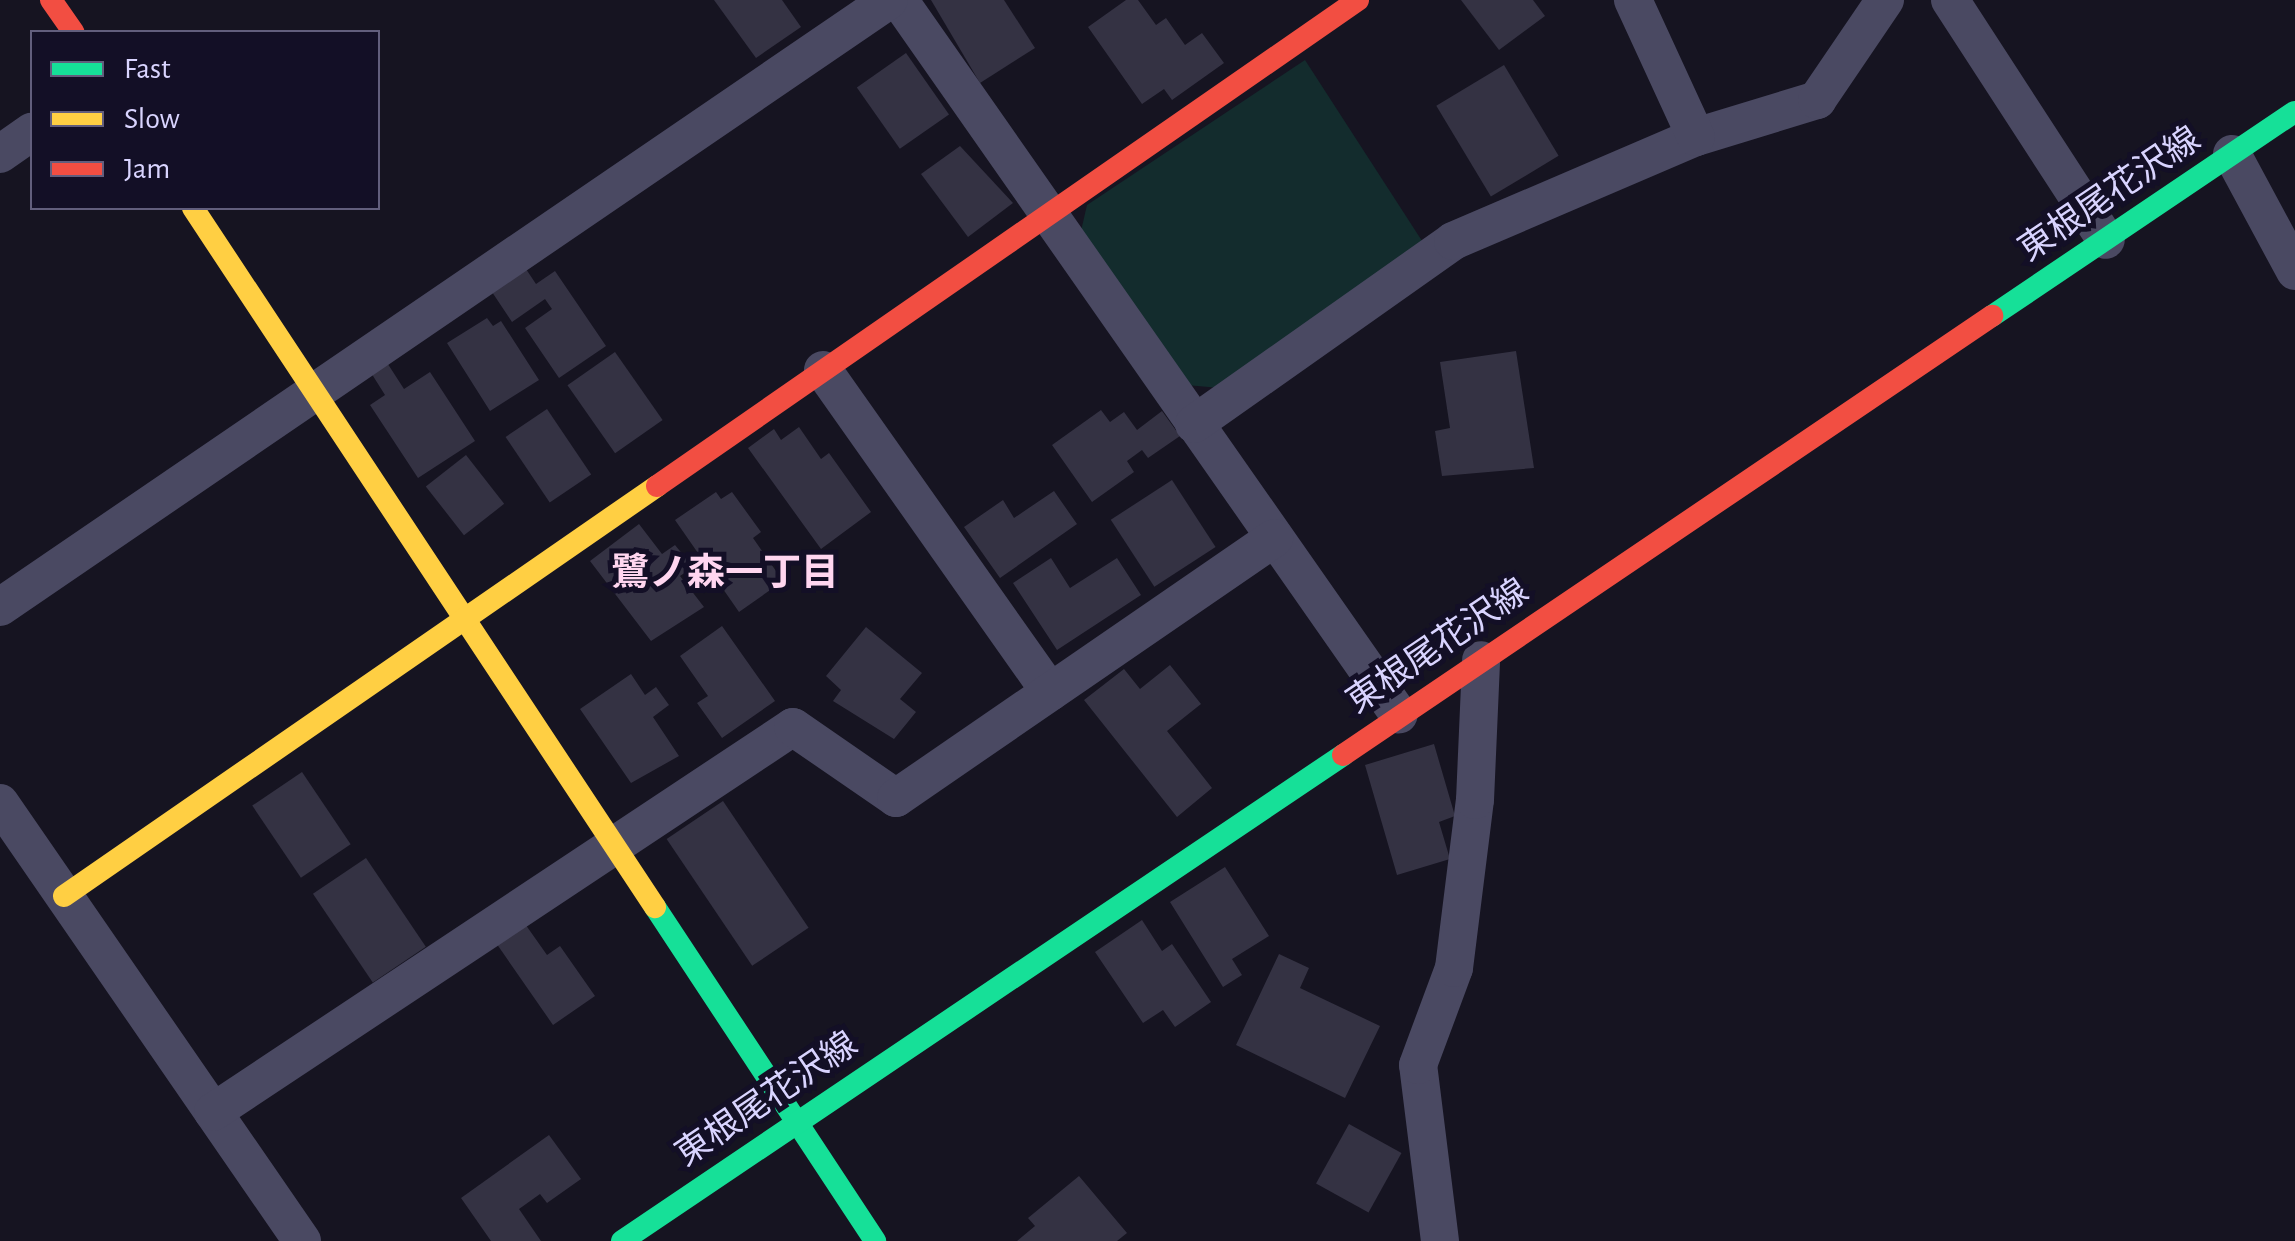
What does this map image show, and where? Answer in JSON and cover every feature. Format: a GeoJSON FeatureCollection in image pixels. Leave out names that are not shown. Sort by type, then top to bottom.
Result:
{"type":"FeatureCollection","features":[{"type":"Feature","properties":{"kind":"street"},"geometry":{"type":"LineString","coordinates":[[51,0],[72,30]]}},
{"type":"Feature","properties":{"kind":"street"},"geometry":{"type":"LineString","coordinates":[[0,606],[310,390],[889,0]]}},
{"type":"Feature","properties":{"kind":"street"},"geometry":{"type":"LineString","coordinates":[[900,0],[1399,715]]}},
{"type":"Feature","properties":{"kind":"street"},"geometry":{"type":"LineString","coordinates":[[64,896],[464,623],[1046,210],[1358,0]]}},
{"type":"Feature","properties":{"kind":"street"},"geometry":{"type":"LineString","coordinates":[[1632,0],[1696,138]]}},
{"type":"Feature","properties":{"kind":"street"},"geometry":{"type":"LineString","coordinates":[[1194,424],[1453,241],[1696,138],[1817,100],[1885,0]]}},
{"type":"Feature","properties":{"kind":"street"},"geometry":{"type":"LineString","coordinates":[[1950,0],[2106,240]]}},
{"type":"Feature","properties":{"kind":"street","name":"東根尾花沢線"},"geometry":{"type":"LineString","coordinates":[[622,1241],[2295,112]]}},
{"type":"Feature","properties":{"kind":"street"},"geometry":{"type":"LineString","coordinates":[[0,154],[30,133]]}},
{"type":"Feature","properties":{"kind":"street"},"geometry":{"type":"LineString","coordinates":[[2232,154],[2295,271]]}},
{"type":"Feature","properties":{"kind":"street"},"geometry":{"type":"LineString","coordinates":[[194,210],[875,1241]]}},
{"type":"Feature","properties":{"kind":"street"},"geometry":{"type":"LineString","coordinates":[[822,370],[1050,692]]}},
{"type":"Feature","properties":{"kind":"street"},"geometry":{"type":"LineString","coordinates":[[213,1112],[793,727],[896,798],[1274,538]]}},
{"type":"Feature","properties":{"kind":"street"},"geometry":{"type":"LineString","coordinates":[[1440,1241],[1418,1065],[1454,968],[1475,800],[1482,660]]}},
{"type":"Feature","properties":{"kind":"street"},"geometry":{"type":"LineString","coordinates":[[0,804],[302,1241]]}},
{"type":"Feature","properties":{"kind":"green space"},"geometry":{"type":"Polygon","coordinates":[[[1305,60],[1424,244],[1220,388],[1186,385],[1081,231],[1087,205],[1305,60]]]}},
{"type":"Feature","properties":{"kind":"building"},"geometry":{"type":"Polygon","coordinates":[[[714,0],[782,0],[801,27],[756,58],[714,0]]]}},
{"type":"Feature","properties":{"kind":"building"},"geometry":{"type":"Polygon","coordinates":[[[931,0],[1004,0],[1035,48],[980,83],[931,0]]]}},
{"type":"Feature","properties":{"kind":"building"},"geometry":{"type":"Polygon","coordinates":[[[1126,0],[1138,0],[1156,25],[1166,18],[1185,45],[1202,33],[1224,63],[1172,100],[1164,89],[1142,104],[1088,27],[1126,0]]]}},
{"type":"Feature","properties":{"kind":"building"},"geometry":{"type":"Polygon","coordinates":[[[1461,0],[1533,0],[1545,16],[1499,50],[1461,0]]]}},
{"type":"Feature","properties":{"kind":"building"},"geometry":{"type":"Polygon","coordinates":[[[906,53],[949,114],[900,149],[857,87],[906,53]]]}},
{"type":"Feature","properties":{"kind":"building"},"geometry":{"type":"Polygon","coordinates":[[[1504,65],[1559,156],[1491,197],[1436,106],[1504,65]]]}},
{"type":"Feature","properties":{"kind":"building"},"geometry":{"type":"Polygon","coordinates":[[[960,146],[1013,203],[968,237],[921,174],[960,146]]]}},
{"type":"Feature","properties":{"kind":"building"},"geometry":{"type":"Polygon","coordinates":[[[524,266],[536,284],[555,271],[606,346],[559,378],[525,328],[552,309],[545,299],[512,322],[490,289],[524,266]]]}},
{"type":"Feature","properties":{"kind":"building"},"geometry":{"type":"Polygon","coordinates":[[[487,318],[493,326],[501,321],[539,380],[490,411],[447,343],[487,318]]]}},
{"type":"Feature","properties":{"kind":"building"},"geometry":{"type":"Polygon","coordinates":[[[1516,351],[1534,468],[1442,476],[1435,431],[1450,428],[1440,362],[1516,351]]]}},
{"type":"Feature","properties":{"kind":"building"},"geometry":{"type":"Polygon","coordinates":[[[615,352],[663,420],[615,453],[567,385],[615,352]]]}},
{"type":"Feature","properties":{"kind":"building"},"geometry":{"type":"Polygon","coordinates":[[[384,358],[404,389],[430,372],[475,441],[418,478],[370,405],[385,395],[368,368],[384,358]]]}},
{"type":"Feature","properties":{"kind":"building"},"geometry":{"type":"Polygon","coordinates":[[[547,409],[591,474],[550,502],[506,437],[547,409]]]}},
{"type":"Feature","properties":{"kind":"building"},"geometry":{"type":"Polygon","coordinates":[[[1101,410],[1110,422],[1124,412],[1137,430],[1162,411],[1180,436],[1148,458],[1142,450],[1127,461],[1134,472],[1092,502],[1052,445],[1101,410]]]}},
{"type":"Feature","properties":{"kind":"building"},"geometry":{"type":"Polygon","coordinates":[[[799,427],[821,459],[829,453],[871,512],[821,549],[748,448],[774,429],[781,440],[799,427]]]}},
{"type":"Feature","properties":{"kind":"building"},"geometry":{"type":"Polygon","coordinates":[[[466,455],[504,504],[464,535],[426,486],[466,455]]]}},
{"type":"Feature","properties":{"kind":"building"},"geometry":{"type":"Polygon","coordinates":[[[1172,480],[1216,547],[1154,587],[1111,520],[1172,480]]]}},
{"type":"Feature","properties":{"kind":"building"},"geometry":{"type":"Polygon","coordinates":[[[1054,491],[1077,524],[1000,578],[964,527],[1003,500],[1014,518],[1054,491]]]}},
{"type":"Feature","properties":{"kind":"building"},"geometry":{"type":"Polygon","coordinates":[[[716,492],[721,499],[732,492],[761,532],[753,538],[783,581],[739,612],[675,520],[716,492]]]}},
{"type":"Feature","properties":{"kind":"building"},"geometry":{"type":"Polygon","coordinates":[[[639,524],[662,554],[675,545],[693,567],[680,576],[704,607],[651,641],[590,561],[639,524]]]}},
{"type":"Feature","properties":{"kind":"building"},"geometry":{"type":"Polygon","coordinates":[[[1051,558],[1070,588],[1117,558],[1141,595],[1057,650],[1013,583],[1051,558]]]}},
{"type":"Feature","properties":{"kind":"building"},"geometry":{"type":"Polygon","coordinates":[[[722,626],[775,701],[722,738],[697,703],[708,696],[680,656],[722,626]]]}},
{"type":"Feature","properties":{"kind":"building"},"geometry":{"type":"Polygon","coordinates":[[[866,627],[922,673],[900,699],[916,712],[894,739],[833,701],[841,690],[826,676],[866,627]]]}},
{"type":"Feature","properties":{"kind":"building"},"geometry":{"type":"Polygon","coordinates":[[[1170,665],[1201,704],[1167,731],[1212,788],[1177,817],[1084,700],[1124,669],[1140,689],[1170,665]]]}},
{"type":"Feature","properties":{"kind":"building"},"geometry":{"type":"Polygon","coordinates":[[[631,674],[645,695],[656,687],[669,705],[653,717],[679,756],[631,783],[580,709],[631,674]]]}},
{"type":"Feature","properties":{"kind":"building"},"geometry":{"type":"Polygon","coordinates":[[[1434,744],[1455,816],[1439,822],[1450,859],[1397,875],[1365,765],[1434,744]]]}},
{"type":"Feature","properties":{"kind":"building"},"geometry":{"type":"Polygon","coordinates":[[[302,772],[351,844],[301,878],[252,806],[302,772]]]}},
{"type":"Feature","properties":{"kind":"building"},"geometry":{"type":"Polygon","coordinates":[[[723,801],[809,928],[752,966],[667,839],[723,801]]]}},
{"type":"Feature","properties":{"kind":"building"},"geometry":{"type":"Polygon","coordinates":[[[366,858],[426,947],[373,982],[313,894],[366,858]]]}},
{"type":"Feature","properties":{"kind":"building"},"geometry":{"type":"Polygon","coordinates":[[[1225,867],[1269,936],[1232,959],[1242,975],[1223,987],[1170,902],[1225,867]]]}},
{"type":"Feature","properties":{"kind":"building"},"geometry":{"type":"Polygon","coordinates":[[[1142,920],[1162,951],[1172,944],[1211,1002],[1175,1027],[1163,1010],[1143,1023],[1095,952],[1142,920]]]}},
{"type":"Feature","properties":{"kind":"building"},"geometry":{"type":"Polygon","coordinates":[[[523,921],[547,955],[560,946],[595,996],[553,1025],[494,940],[523,921]]]}},
{"type":"Feature","properties":{"kind":"building"},"geometry":{"type":"Polygon","coordinates":[[[1279,954],[1309,968],[1300,988],[1380,1026],[1345,1098],[1236,1045],[1279,954]]]}},
{"type":"Feature","properties":{"kind":"building"},"geometry":{"type":"Polygon","coordinates":[[[1349,1124],[1401,1153],[1369,1213],[1316,1183],[1349,1124]]]}},
{"type":"Feature","properties":{"kind":"building"},"geometry":{"type":"Polygon","coordinates":[[[549,1135],[581,1179],[547,1203],[540,1194],[519,1209],[541,1241],[491,1241],[461,1198],[549,1135]]]}},
{"type":"Feature","properties":{"kind":"building"},"geometry":{"type":"Polygon","coordinates":[[[1079,1176],[1127,1233],[1117,1241],[1017,1241],[1035,1226],[1028,1218],[1079,1176]]]}},
{"type":"Feature","properties":{"kind":"traffic: fast"},"geometry":{"type":"LineString","coordinates":[[1992,316],[2295,112]]}},
{"type":"Feature","properties":{"kind":"traffic: fast"},"geometry":{"type":"LineString","coordinates":[[622,1241],[1343,755]]}},
{"type":"Feature","properties":{"kind":"traffic: fast"},"geometry":{"type":"LineString","coordinates":[[655,907],[875,1241]]}},
{"type":"Feature","properties":{"kind":"traffic: slow"},"geometry":{"type":"LineString","coordinates":[[194,210],[655,907]]}},
{"type":"Feature","properties":{"kind":"traffic: slow"},"geometry":{"type":"LineString","coordinates":[[64,896],[657,486]]}},
{"type":"Feature","properties":{"kind":"traffic: jam"},"geometry":{"type":"LineString","coordinates":[[51,0],[72,30]]}},
{"type":"Feature","properties":{"kind":"traffic: jam"},"geometry":{"type":"LineString","coordinates":[[657,486],[1358,0]]}},
{"type":"Feature","properties":{"kind":"traffic: jam"},"geometry":{"type":"LineString","coordinates":[[1343,755],[1992,316]]}},
{"type":"Feature","properties":{"kind":"district","name":"鷺ノ森一丁目"},"geometry":{"type":"Point","coordinates":[725,575]}}]}
